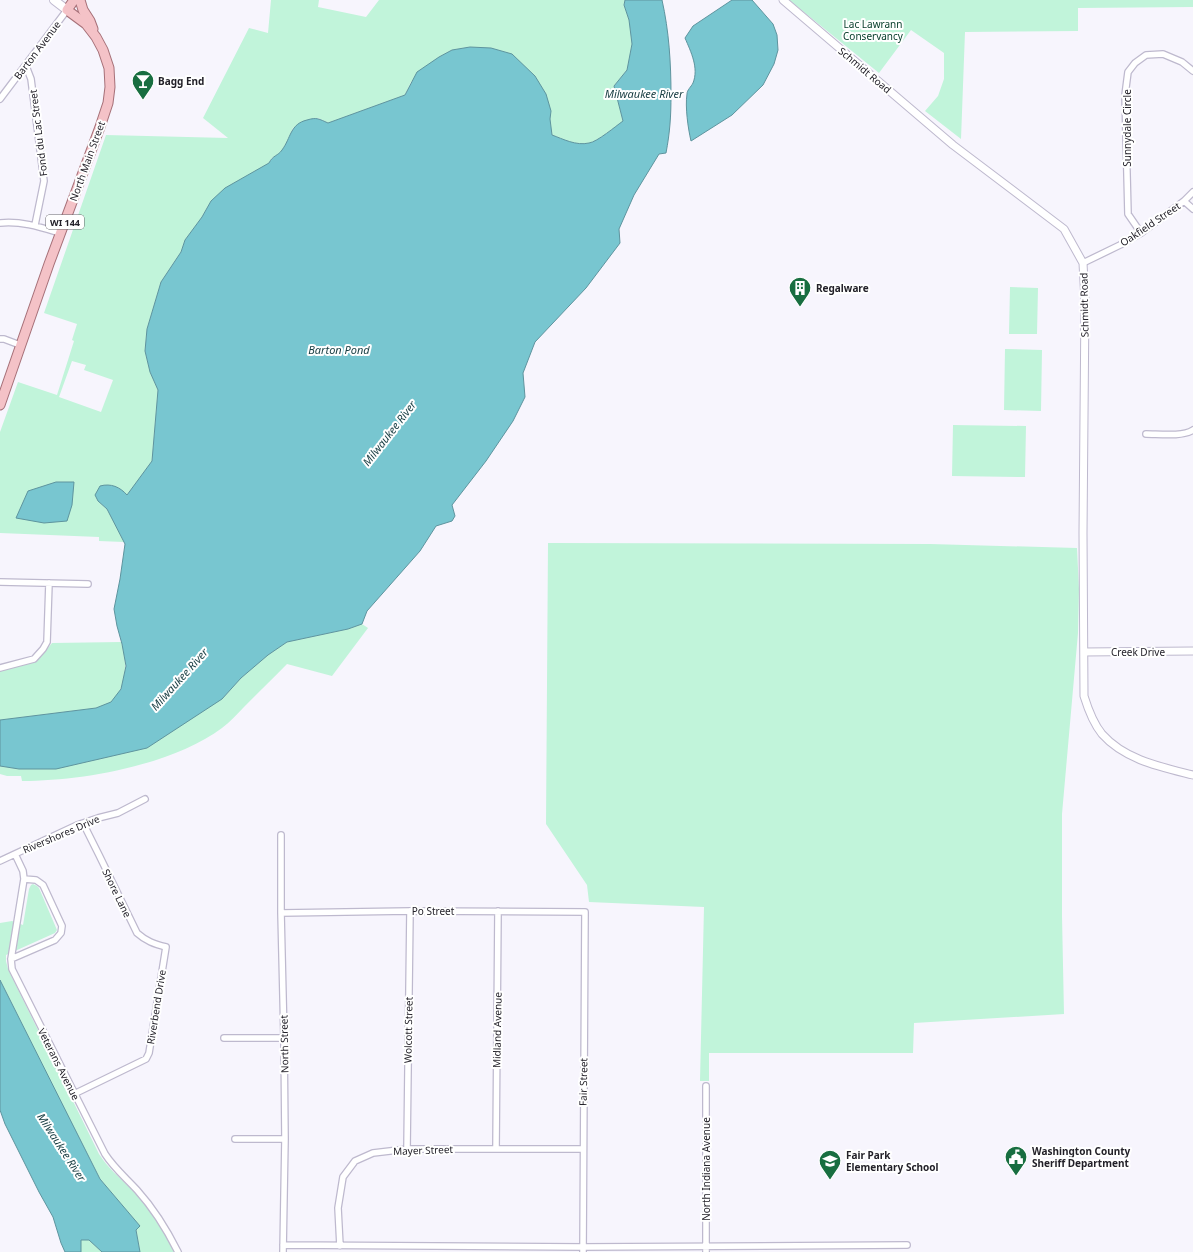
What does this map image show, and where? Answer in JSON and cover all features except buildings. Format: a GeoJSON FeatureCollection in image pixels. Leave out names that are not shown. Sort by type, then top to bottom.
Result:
{"type":"FeatureCollection","features":[{"type":"Feature","properties":{"kind":"main road","name":"North Main Street"},"geometry":{"type":"LineString","coordinates":[[0,405],[60,233],[100,127],[108,102],[110,87],[109,68],[103,50],[96,38],[86,24],[54,0]]}},
{"type":"Feature","properties":{"kind":"main road","name":"Barton Avenue"},"geometry":{"type":"LineString","coordinates":[[67,10],[74,0]]}},
{"type":"Feature","properties":{"kind":"main road"},"geometry":{"type":"LineString","coordinates":[[80,0],[96,38]]}},
{"type":"Feature","properties":{"kind":"street","name":"Schmidt Road"},"geometry":{"type":"LineString","coordinates":[[782,0],[953,145],[1064,229],[1083,263],[1085,301],[1083,533],[1084,696],[1091,716],[1102,734],[1121,750],[1148,763],[1193,775]]}},
{"type":"Feature","properties":{"kind":"street","name":"Barton Avenue"},"geometry":{"type":"LineString","coordinates":[[0,99],[67,10]]}},
{"type":"Feature","properties":{"kind":"street","name":"Sunnydale Circle"},"geometry":{"type":"LineString","coordinates":[[1141,233],[1128,214],[1125,95],[1128,72],[1135,63],[1146,55],[1163,54],[1182,62],[1193,71]]}},
{"type":"Feature","properties":{"kind":"street","name":"Fond du Lac Street"},"geometry":{"type":"LineString","coordinates":[[26,66],[31,79],[44,181],[35,225]]}},
{"type":"Feature","properties":{"kind":"street","name":"Oakfield Street"},"geometry":{"type":"LineString","coordinates":[[1083,263],[1141,233],[1184,201],[1193,192]]}},
{"type":"Feature","properties":{"kind":"street"},"geometry":{"type":"LineString","coordinates":[[1184,201],[1193,209]]}},
{"type":"Feature","properties":{"kind":"street"},"geometry":{"type":"LineString","coordinates":[[0,223],[35,225],[60,233]]}},
{"type":"Feature","properties":{"kind":"street"},"geometry":{"type":"LineString","coordinates":[[0,339],[20,345]]}},
{"type":"Feature","properties":{"kind":"street"},"geometry":{"type":"LineString","coordinates":[[1146,434],[1176,435],[1191,432],[1193,430]]}},
{"type":"Feature","properties":{"kind":"street"},"geometry":{"type":"LineString","coordinates":[[0,582],[88,584]]}},
{"type":"Feature","properties":{"kind":"street"},"geometry":{"type":"LineString","coordinates":[[0,668],[34,658],[43,649],[47,642],[49,583]]}},
{"type":"Feature","properties":{"kind":"street","name":"Creek Drive"},"geometry":{"type":"LineString","coordinates":[[1084,652],[1193,651]]}},
{"type":"Feature","properties":{"kind":"street","name":"Rivershores Drive"},"geometry":{"type":"LineString","coordinates":[[0,861],[83,823],[118,813],[145,799]]}},
{"type":"Feature","properties":{"kind":"street","name":"Shore Lane"},"geometry":{"type":"LineString","coordinates":[[83,823],[137,933],[152,943],[166,947]]}},
{"type":"Feature","properties":{"kind":"street","name":"North Street"},"geometry":{"type":"LineString","coordinates":[[281,835],[285,1139],[283,1252]]}},
{"type":"Feature","properties":{"kind":"street","name":"Veterans Avenue"},"geometry":{"type":"LineString","coordinates":[[15,854],[23,871],[24,879],[11,959],[12,969],[105,1154],[110,1162],[151,1206],[166,1227],[178,1252]]}},
{"type":"Feature","properties":{"kind":"street"},"geometry":{"type":"LineString","coordinates":[[11,959],[55,940],[61,933],[62,926],[43,884],[36,880],[24,879]]}},
{"type":"Feature","properties":{"kind":"street","name":"Po Street"},"geometry":{"type":"LineString","coordinates":[[281,913],[410,911],[585,912]]}},
{"type":"Feature","properties":{"kind":"street","name":"Wolcott Street"},"geometry":{"type":"LineString","coordinates":[[407,1149],[410,911]]}},
{"type":"Feature","properties":{"kind":"street","name":"Midland Avenue"},"geometry":{"type":"LineString","coordinates":[[496,1149],[498,911]]}},
{"type":"Feature","properties":{"kind":"street","name":"Fair Street"},"geometry":{"type":"LineString","coordinates":[[583,1249],[585,912]]}},
{"type":"Feature","properties":{"kind":"street","name":"Riverbend Drive"},"geometry":{"type":"LineString","coordinates":[[74,1094],[146,1059],[149,1053],[166,947]]}},
{"type":"Feature","properties":{"kind":"street"},"geometry":{"type":"LineString","coordinates":[[224,1038],[284,1038]]}},
{"type":"Feature","properties":{"kind":"street","name":"North Indiana Avenue"},"geometry":{"type":"LineString","coordinates":[[706,1086],[706,1252]]}},
{"type":"Feature","properties":{"kind":"street"},"geometry":{"type":"LineString","coordinates":[[235,1139],[285,1139]]}},
{"type":"Feature","properties":{"kind":"street","name":"Mayer Street"},"geometry":{"type":"LineString","coordinates":[[340,1246],[338,1208],[343,1177],[355,1161],[373,1153],[407,1149],[583,1149]]}},
{"type":"Feature","properties":{"kind":"street"},"geometry":{"type":"LineString","coordinates":[[283,1246],[583,1249],[706,1245],[907,1245]]}},
{"type":"Feature","properties":{"kind":"green space"},"geometry":{"type":"Polygon","coordinates":[[[271,0],[319,0],[318,7],[366,17],[379,0],[625,0],[624,5],[629,20],[632,44],[627,70],[614,86],[623,121],[601,137],[584,144],[574,143],[552,135],[550,119],[551,111],[535,76],[525,67],[470,47],[452,50],[439,57],[411,82],[405,95],[328,123],[318,118],[293,128],[282,152],[272,158],[269,163],[211,201],[202,217],[185,240],[181,252],[161,282],[147,329],[145,351],[150,372],[158,390],[152,461],[127,496],[98,501],[107,509],[124,542],[99,541],[99,537],[0,533],[0,432],[18,382],[57,395],[74,341],[72,340],[77,324],[44,313],[106,135],[228,138],[203,118],[249,28],[268,33],[271,0]],[[72,361],[59,397],[101,412],[113,380],[84,370],[86,365],[72,361]]]}},
{"type":"Feature","properties":{"kind":"green space","name":"Lac Lawrann Conservancy"},"geometry":{"type":"Polygon","coordinates":[[[789,0],[1193,0],[1193,7],[1078,8],[1078,31],[965,32],[961,139],[925,111],[938,96],[944,79],[944,53],[911,30],[879,73],[789,0]]]}},
{"type":"Feature","properties":{"kind":"green space"},"geometry":{"type":"Polygon","coordinates":[[[1010,287],[1038,288],[1037,334],[1009,334],[1010,287]]]}},
{"type":"Feature","properties":{"kind":"green space"},"geometry":{"type":"Polygon","coordinates":[[[1005,349],[1042,350],[1041,411],[1004,410],[1005,349]]]}},
{"type":"Feature","properties":{"kind":"green space"},"geometry":{"type":"Polygon","coordinates":[[[953,425],[1026,426],[1025,477],[952,476],[953,425]]]}},
{"type":"Feature","properties":{"kind":"green space"},"geometry":{"type":"Polygon","coordinates":[[[548,543],[930,544],[1077,548],[1079,589],[1078,633],[1062,814],[1064,1014],[914,1023],[913,1053],[709,1053],[709,1081],[700,1081],[704,907],[589,902],[587,885],[546,824],[548,543]]]}},
{"type":"Feature","properties":{"kind":"green space"},"geometry":{"type":"Polygon","coordinates":[[[362,624],[368,628],[332,676],[287,664],[225,726],[202,741],[178,752],[153,761],[126,768],[72,778],[22,781],[21,776],[7,776],[0,774],[0,766],[19,769],[222,699],[241,678],[268,655],[287,642],[348,629],[362,624]]]}},
{"type":"Feature","properties":{"kind":"green space"},"geometry":{"type":"Polygon","coordinates":[[[121,642],[125,657],[123,682],[116,697],[110,703],[96,708],[0,720],[0,670],[29,661],[41,654],[52,643],[121,642]]]}},
{"type":"Feature","properties":{"kind":"green space"},"geometry":{"type":"Polygon","coordinates":[[[33,884],[39,888],[57,930],[55,933],[6,955],[8,969],[99,1154],[149,1210],[160,1226],[174,1252],[140,1252],[136,1230],[139,1225],[100,1179],[0,980],[0,923],[12,921],[23,925],[29,889],[33,884]]]}},
{"type":"Feature","properties":{"kind":"green space"},"geometry":{"type":"Polygon","coordinates":[[[81,1240],[89,1240],[102,1252],[81,1252],[81,1240]]]}},
{"type":"Feature","properties":{"kind":"water","name":"Barton Pond"},"geometry":{"type":"Polygon","coordinates":[[[625,0],[662,0],[668,35],[671,83],[670,124],[666,153],[659,154],[634,195],[619,229],[620,243],[586,288],[535,342],[523,373],[525,397],[513,421],[486,461],[452,505],[455,516],[452,521],[436,526],[420,551],[367,611],[362,624],[348,629],[287,642],[268,655],[241,678],[222,699],[147,748],[56,769],[19,769],[0,766],[0,720],[96,708],[111,702],[121,689],[126,666],[114,609],[125,544],[107,509],[98,501],[95,495],[100,486],[112,485],[127,495],[152,461],[158,390],[150,372],[145,351],[147,329],[161,282],[181,252],[185,240],[202,217],[211,201],[225,188],[269,163],[272,158],[282,150],[294,128],[301,122],[316,119],[328,123],[405,95],[417,72],[452,50],[470,47],[491,48],[512,54],[535,76],[546,94],[551,111],[550,119],[552,135],[579,144],[592,142],[623,121],[614,86],[627,70],[632,44],[629,20],[624,5],[625,0]]]}},
{"type":"Feature","properties":{"kind":"water"},"geometry":{"type":"Polygon","coordinates":[[[732,0],[752,0],[773,24],[777,35],[778,50],[774,64],[763,85],[732,115],[691,141],[687,118],[686,99],[695,77],[695,66],[685,38],[693,26],[732,0]]]}},
{"type":"Feature","properties":{"kind":"water"},"geometry":{"type":"Polygon","coordinates":[[[56,482],[74,482],[72,505],[67,521],[44,523],[16,518],[28,491],[56,482]]]}},
{"type":"Feature","properties":{"kind":"water","name":"Milwaukee River"},"geometry":{"type":"Polygon","coordinates":[[[0,980],[100,1179],[140,1226],[136,1230],[140,1252],[102,1252],[89,1240],[81,1240],[81,1252],[65,1252],[53,1217],[5,1124],[0,1110],[0,980]]]}},
{"type":"Feature","properties":{"kind":"place","name":"Bagg End"},"geometry":{"type":"Point","coordinates":[143,100]}},
{"type":"Feature","properties":{"kind":"place","name":"Regalware"},"geometry":{"type":"Point","coordinates":[800,308]}},
{"type":"Feature","properties":{"kind":"place","name":"Washington County Sheriff Department"},"geometry":{"type":"Point","coordinates":[1016,1176]}},
{"type":"Feature","properties":{"kind":"place","name":"Fair Park Elementary School"},"geometry":{"type":"Point","coordinates":[830,1180]}}]}
